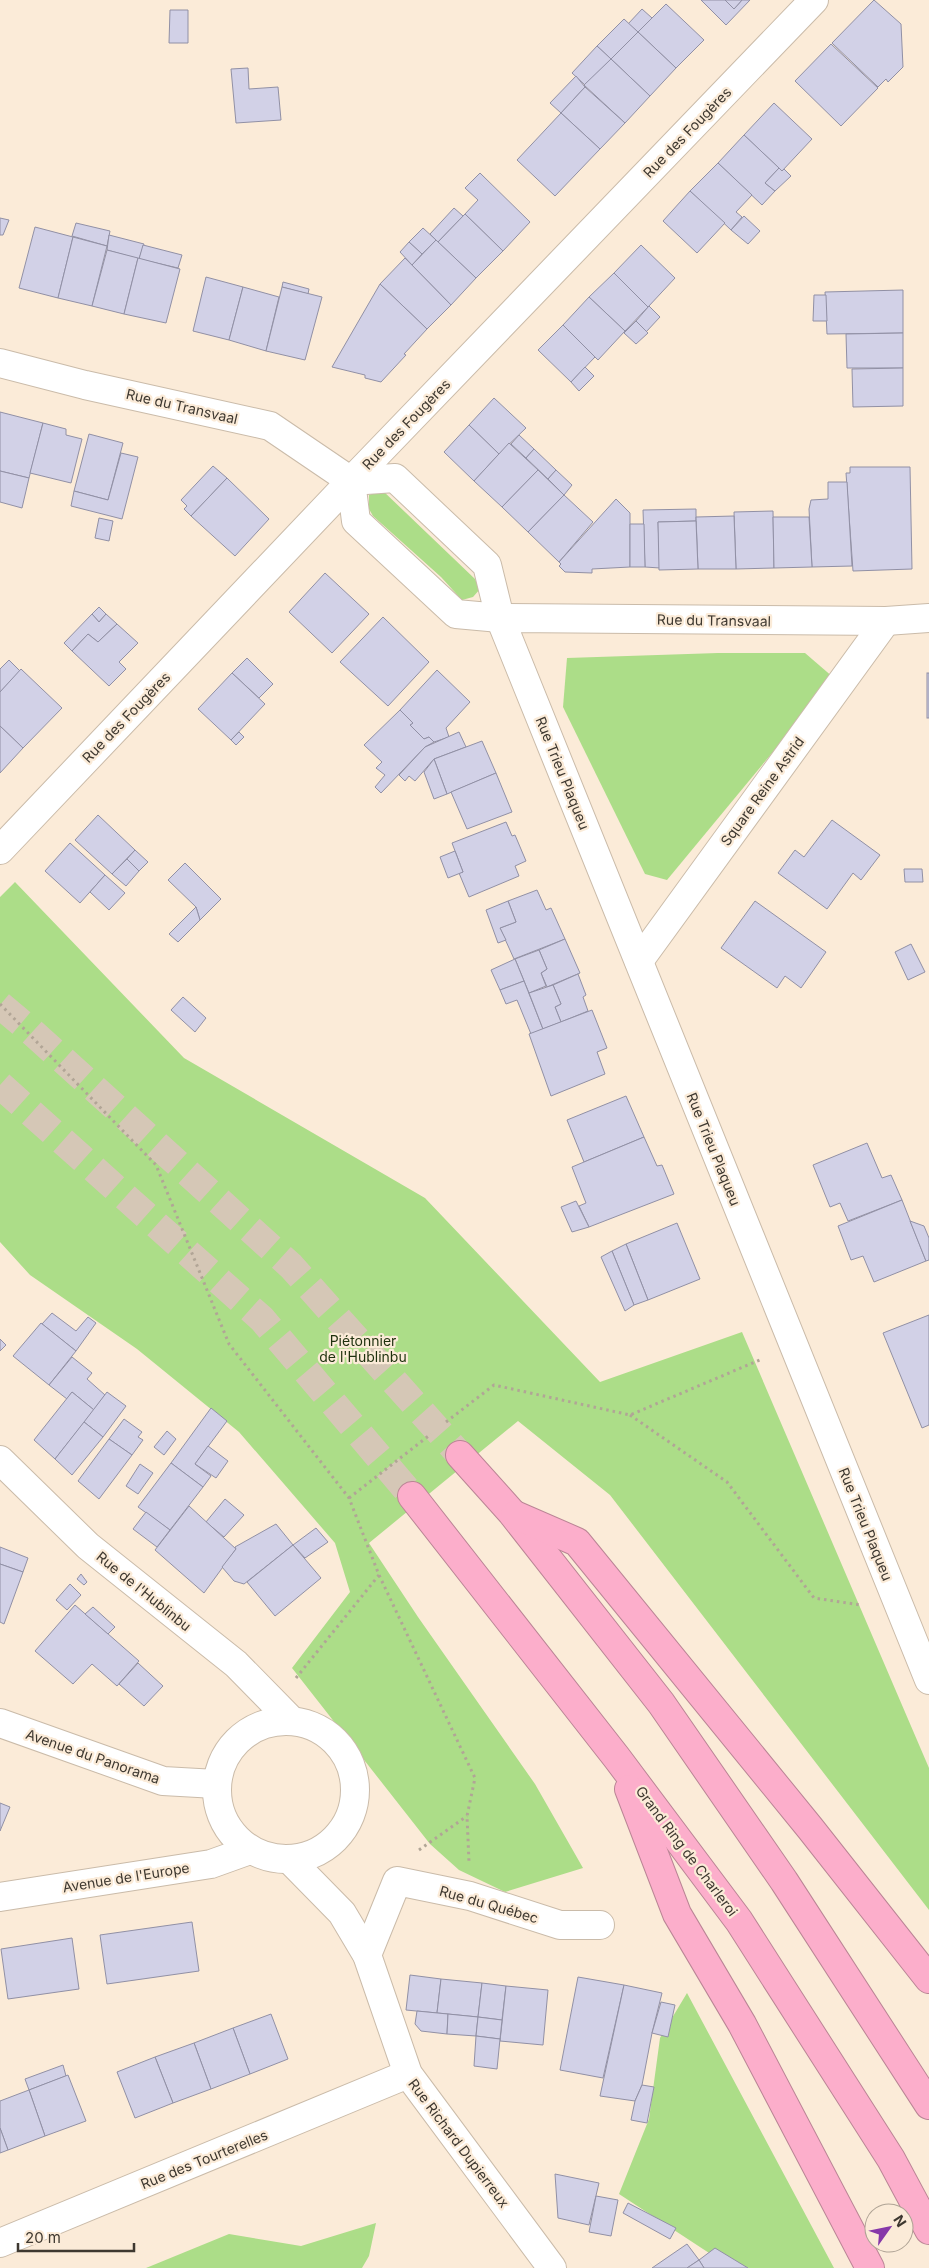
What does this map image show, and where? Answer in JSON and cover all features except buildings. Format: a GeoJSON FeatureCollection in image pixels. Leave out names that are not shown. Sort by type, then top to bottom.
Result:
{"type":"FeatureCollection","features":[{"type":"Feature","properties":{"kind":"highway"},"geometry":{"type":"LineString","coordinates":[[460,1455],[512,1513],[661,1703],[784,1880],[929,2105]]}},
{"type":"Feature","properties":{"kind":"highway","name":"Grand Ring de Charleroi"},"geometry":{"type":"LineString","coordinates":[[412,1496],[617,1758],[739,1920],[891,2159],[929,2230]]}},
{"type":"Feature","properties":{"kind":"highway"},"geometry":{"type":"LineString","coordinates":[[512,1513],[577,1542],[810,1828],[929,1979]]}},
{"type":"Feature","properties":{"kind":"highway"},"geometry":{"type":"LineString","coordinates":[[617,1758],[678,1914],[742,2024],[870,2268]]}},
{"type":"Feature","properties":{"kind":"street","name":"Rue des Fougères"},"geometry":{"type":"LineString","coordinates":[[0,850],[351,481],[814,0]]}},
{"type":"Feature","properties":{"kind":"street","name":"Rue du Transvaal"},"geometry":{"type":"LineString","coordinates":[[0,363],[270,426],[351,481],[356,521],[456,614],[500,618],[886,621],[929,618]]}},
{"type":"Feature","properties":{"kind":"street"},"geometry":{"type":"LineString","coordinates":[[351,481],[395,478],[487,565],[500,618]]}},
{"type":"Feature","properties":{"kind":"street","name":"Rue Trieu Plaqueu"},"geometry":{"type":"LineString","coordinates":[[500,618],[929,1680]]}},
{"type":"Feature","properties":{"kind":"street","name":"Square Reine Astrid"},"geometry":{"type":"LineString","coordinates":[[639,961],[886,621]]}},
{"type":"Feature","properties":{"kind":"street","name":"Rue de l'Hublinbu"},"geometry":{"type":"LineString","coordinates":[[0,1460],[88,1546],[236,1664],[283,1712]]}},
{"type":"Feature","properties":{"kind":"street"},"geometry":{"type":"LineString","coordinates":[[283,1712],[328,1734],[344,1752],[352,1767],[355,1794],[353,1810],[340,1833],[324,1848],[303,1858],[290,1860],[268,1857],[250,1850],[232,1833],[218,1813],[216,1784],[221,1763],[234,1743],[246,1732],[270,1722],[283,1712]]}},
{"type":"Feature","properties":{"kind":"street","name":"Avenue du Panorama"},"geometry":{"type":"LineString","coordinates":[[0,1723],[163,1781],[216,1784]]}},
{"type":"Feature","properties":{"kind":"street","name":"Avenue de l'Europe"},"geometry":{"type":"LineString","coordinates":[[0,1897],[211,1864],[250,1850]]}},
{"type":"Feature","properties":{"kind":"street","name":"Rue Richard Dupierreux"},"geometry":{"type":"LineString","coordinates":[[290,1860],[342,1913],[367,1955],[408,2074],[552,2268]]}},
{"type":"Feature","properties":{"kind":"street","name":"Rue du Québec"},"geometry":{"type":"LineString","coordinates":[[367,1955],[396,1881],[470,1896],[560,1924],[600,1925]]}},
{"type":"Feature","properties":{"kind":"street","name":"Rue des Tourterelles"},"geometry":{"type":"LineString","coordinates":[[0,2243],[408,2074]]}},
{"type":"Feature","properties":{"kind":"path"},"geometry":{"type":"LineString","coordinates":[[0,1004],[156,1166],[229,1344],[349,1498],[379,1575],[475,1778],[467,1816],[470,1896]]}},
{"type":"Feature","properties":{"kind":"path"},"geometry":{"type":"LineString","coordinates":[[630,1415],[794,1346]]}},
{"type":"Feature","properties":{"kind":"path"},"geometry":{"type":"LineString","coordinates":[[441,1426],[494,1385],[630,1415],[727,1482],[814,1598],[901,1610]]}},
{"type":"Feature","properties":{"kind":"path"},"geometry":{"type":"LineString","coordinates":[[349,1498],[433,1432]]}},
{"type":"Feature","properties":{"kind":"path"},"geometry":{"type":"LineString","coordinates":[[283,1712],[379,1575]]}},
{"type":"Feature","properties":{"kind":"green space"},"geometry":{"type":"Polygon","coordinates":[[[382,490],[475,579],[480,589],[473,597],[462,600],[441,577],[373,516],[369,509],[369,495],[382,490]]]}},
{"type":"Feature","properties":{"kind":"green space"},"geometry":{"type":"Polygon","coordinates":[[[718,653],[805,653],[834,678],[667,880],[645,874],[563,707],[567,658],[718,653]]]}},
{"type":"Feature","properties":{"kind":"green space","name":"Piétonnier de l'Hublinbu"},"geometry":{"type":"Polygon","coordinates":[[[15,882],[184,1058],[425,1198],[600,1382],[742,1332],[929,1768],[929,1910],[610,1495],[518,1421],[369,1543],[418,1617],[535,1784],[583,1868],[505,1892],[459,1870],[430,1844],[292,1668],[350,1592],[335,1543],[239,1432],[137,1349],[30,1275],[0,1242],[0,897],[15,882]]]}},
{"type":"Feature","properties":{"kind":"green space"},"geometry":{"type":"Polygon","coordinates":[[[687,1993],[834,2268],[732,2268],[619,2194],[649,2119],[660,2038],[687,1993]]]}},
{"type":"Feature","properties":{"kind":"green space"},"geometry":{"type":"Polygon","coordinates":[[[376,2223],[369,2256],[362,2268],[146,2268],[229,2234],[301,2246],[376,2223]]]}},
{"type":"Feature","properties":{"kind":"tunnel"},"geometry":{"type":"LineString","coordinates":[[0,1005],[291,1266],[460,1455]]}},
{"type":"Feature","properties":{"kind":"tunnel"},"geometry":{"type":"LineString","coordinates":[[0,1085],[262,1319],[412,1496]]}}]}
